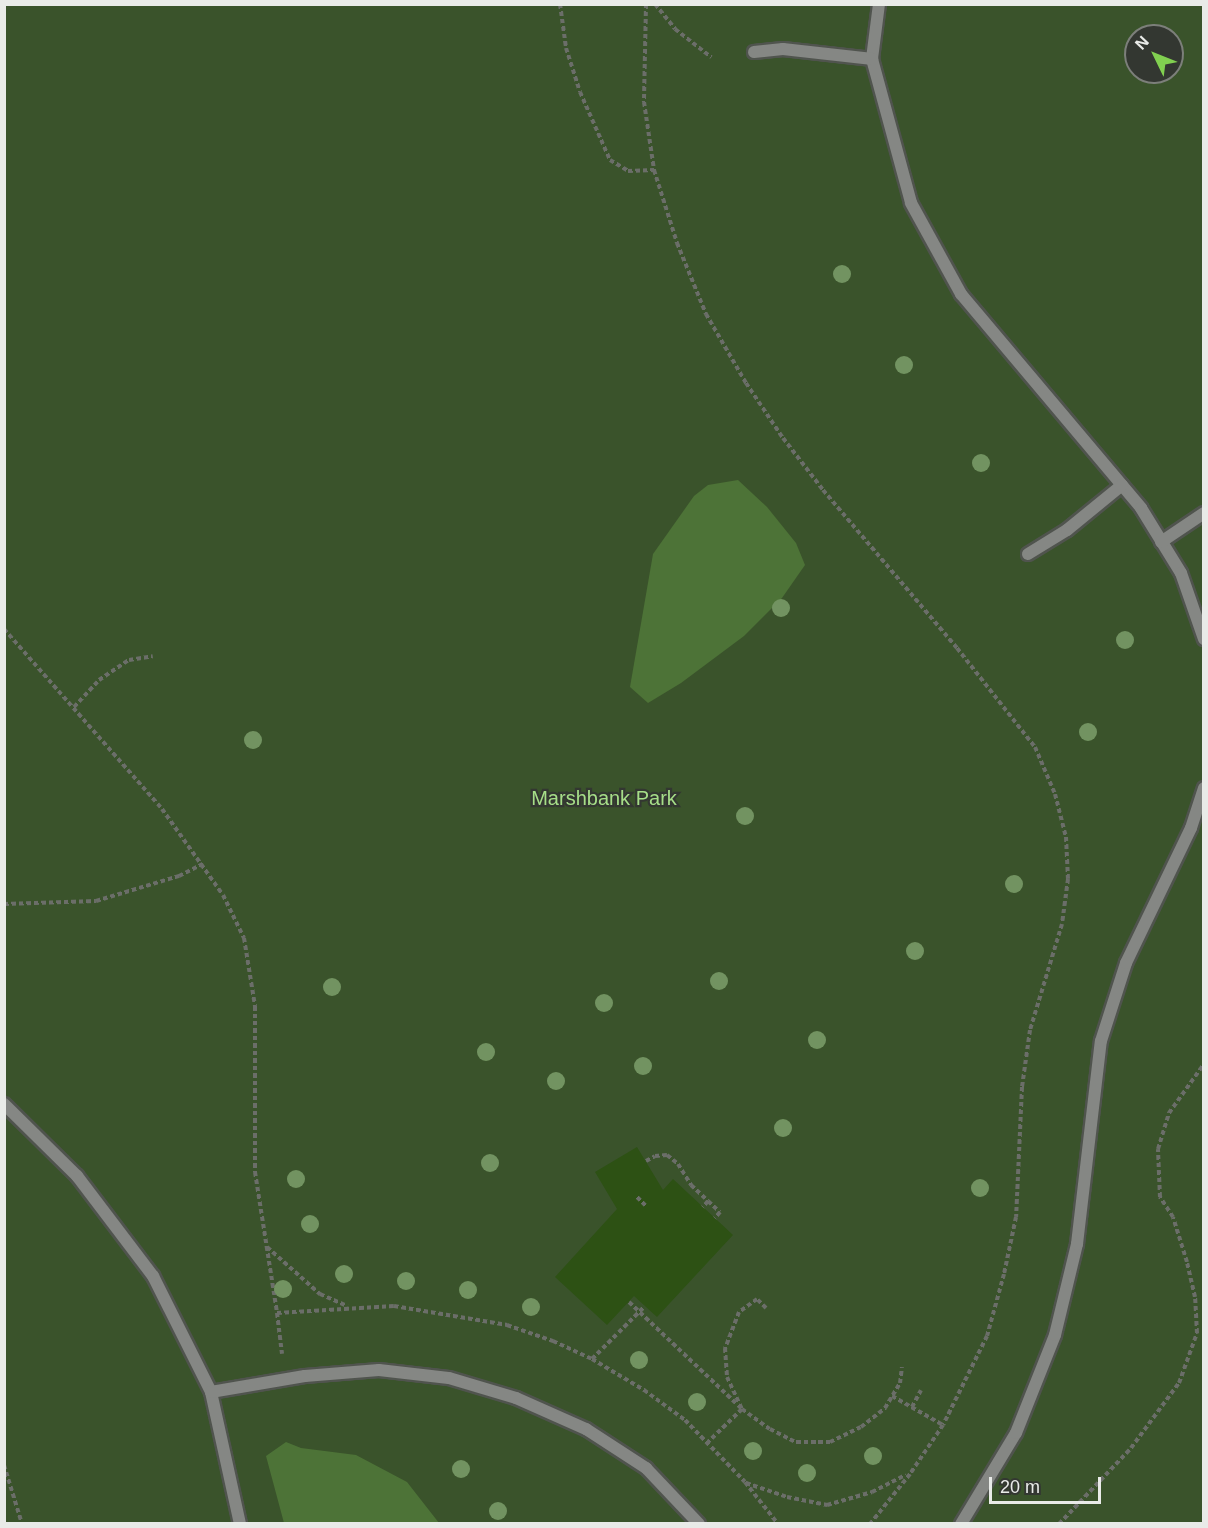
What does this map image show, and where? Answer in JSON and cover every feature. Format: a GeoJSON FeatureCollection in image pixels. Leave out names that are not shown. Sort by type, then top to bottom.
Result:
{"type":"FeatureCollection","features":[{"type":"Feature","properties":{"kind":"lane"},"geometry":{"type":"LineString","coordinates":[[879,4],[872,59],[911,203],[961,294],[1141,508],[1181,573],[1203,639]]}},
{"type":"Feature","properties":{"kind":"lane"},"geometry":{"type":"LineString","coordinates":[[754,52],[783,49],[872,59]]}},
{"type":"Feature","properties":{"kind":"lane"},"geometry":{"type":"LineString","coordinates":[[1028,554],[1067,530],[1122,485]]}},
{"type":"Feature","properties":{"kind":"lane"},"geometry":{"type":"LineString","coordinates":[[1161,542],[1203,513]]}},
{"type":"Feature","properties":{"kind":"lane"},"geometry":{"type":"LineString","coordinates":[[961,1524],[1016,1433],[1054,1335],[1077,1244],[1101,1041],[1126,963],[1191,828],[1203,788]]}},
{"type":"Feature","properties":{"kind":"lane"},"geometry":{"type":"LineString","coordinates":[[4,1104],[77,1176],[153,1276],[211,1392],[240,1524]]}},
{"type":"Feature","properties":{"kind":"lane"},"geometry":{"type":"LineString","coordinates":[[211,1392],[285,1379],[379,1370],[449,1378],[516,1398],[586,1429],[646,1468],[699,1524]]}},
{"type":"Feature","properties":{"kind":"path"},"geometry":{"type":"LineString","coordinates":[[560,4],[566,48],[580,92],[610,160],[628,171],[654,170]]}},
{"type":"Feature","properties":{"kind":"path"},"geometry":{"type":"LineString","coordinates":[[646,4],[644,102],[654,170],[677,243],[706,314],[746,383],[823,490],[957,648],[1035,747],[1055,794],[1066,837],[1068,879],[1062,924],[1030,1030],[1022,1087],[1016,1216],[1004,1274],[987,1336],[943,1425],[910,1474],[870,1524]]}},
{"type":"Feature","properties":{"kind":"path"},"geometry":{"type":"LineString","coordinates":[[655,4],[675,29],[711,57]]}},
{"type":"Feature","properties":{"kind":"path"},"geometry":{"type":"LineString","coordinates":[[4,629],[162,809],[223,895],[244,938],[255,1006],[255,1172],[285,1379]]}},
{"type":"Feature","properties":{"kind":"path"},"geometry":{"type":"LineString","coordinates":[[74,707],[99,680],[129,660],[153,656]]}},
{"type":"Feature","properties":{"kind":"path"},"geometry":{"type":"LineString","coordinates":[[4,904],[96,901],[179,876],[203,864]]}},
{"type":"Feature","properties":{"kind":"path"},"geometry":{"type":"LineString","coordinates":[[1059,1524],[1131,1448],[1179,1383],[1197,1333],[1195,1297],[1187,1262],[1173,1217],[1160,1197],[1158,1149],[1169,1113],[1203,1064]]}},
{"type":"Feature","properties":{"kind":"path"},"geometry":{"type":"LineString","coordinates":[[646,1161],[655,1156],[667,1155],[678,1164],[691,1185],[720,1212],[715,1218]]}},
{"type":"Feature","properties":{"kind":"path"},"geometry":{"type":"LineString","coordinates":[[636,1197],[647,1207]]}},
{"type":"Feature","properties":{"kind":"path"},"geometry":{"type":"LineString","coordinates":[[703,1206],[708,1201]]}},
{"type":"Feature","properties":{"kind":"path"},"geometry":{"type":"LineString","coordinates":[[266,1247],[320,1294],[349,1307]]}},
{"type":"Feature","properties":{"kind":"path"},"geometry":{"type":"LineString","coordinates":[[742,1409],[727,1377],[725,1348],[739,1312],[757,1299],[766,1308]]}},
{"type":"Feature","properties":{"kind":"path"},"geometry":{"type":"LineString","coordinates":[[629,1302],[742,1409],[770,1429],[796,1442],[830,1443],[861,1426],[885,1407],[900,1383],[902,1367]]}},
{"type":"Feature","properties":{"kind":"path"},"geometry":{"type":"LineString","coordinates":[[277,1313],[394,1306],[507,1325],[553,1341],[592,1359],[644,1390],[685,1420],[745,1482],[778,1524]]}},
{"type":"Feature","properties":{"kind":"path"},"geometry":{"type":"LineString","coordinates":[[592,1359],[645,1306]]}},
{"type":"Feature","properties":{"kind":"path"},"geometry":{"type":"LineString","coordinates":[[912,1407],[921,1390]]}},
{"type":"Feature","properties":{"kind":"path"},"geometry":{"type":"LineString","coordinates":[[892,1396],[943,1425]]}},
{"type":"Feature","properties":{"kind":"path"},"geometry":{"type":"LineString","coordinates":[[708,1442],[742,1409]]}},
{"type":"Feature","properties":{"kind":"path"},"geometry":{"type":"LineString","coordinates":[[4,1465],[22,1524]]}},
{"type":"Feature","properties":{"kind":"path"},"geometry":{"type":"LineString","coordinates":[[745,1482],[787,1497],[827,1505],[872,1492],[910,1474]]}},
{"type":"Feature","properties":{"kind":"green space","name":"Marshbank Park"},"geometry":{"type":"Polygon","coordinates":[[[5,5],[1203,5],[1203,1523],[5,1524],[5,5]]]}},
{"type":"Feature","properties":{"kind":"shaded area"},"geometry":{"type":"Polygon","coordinates":[[[738,480],[767,507],[796,543],[805,565],[782,598],[744,636],[681,683],[648,703],[630,687],[653,554],[694,496],[708,485],[738,480]]]}},
{"type":"Feature","properties":{"kind":"shaded area"},"geometry":{"type":"Polygon","coordinates":[[[286,1442],[301,1448],[356,1455],[407,1482],[439,1523],[284,1523],[266,1456],[286,1442]]]}},
{"type":"Feature","properties":{"kind":"building"},"geometry":{"type":"Polygon","coordinates":[[[637,1147],[663,1190],[673,1179],[733,1235],[657,1317],[634,1296],[607,1325],[555,1277],[617,1209],[595,1172],[637,1147]]]}}]}
